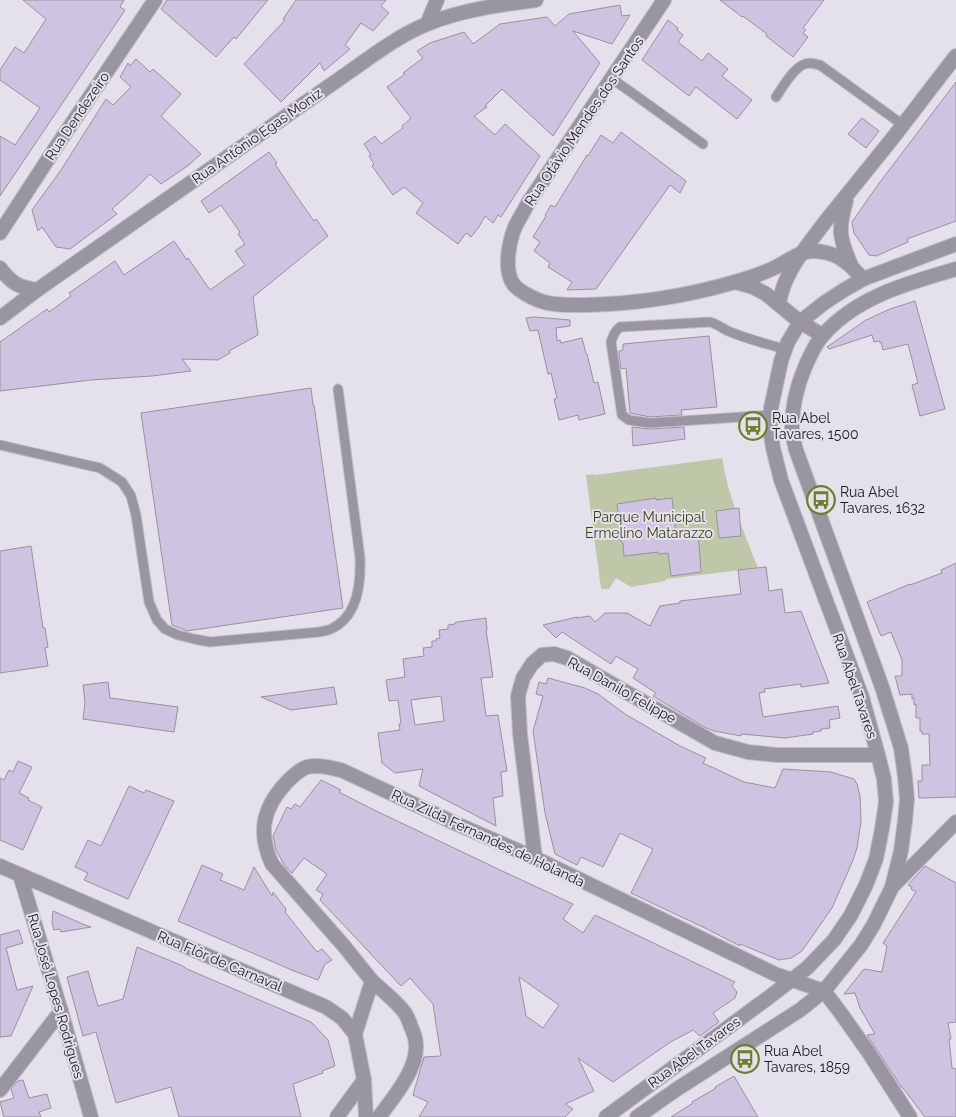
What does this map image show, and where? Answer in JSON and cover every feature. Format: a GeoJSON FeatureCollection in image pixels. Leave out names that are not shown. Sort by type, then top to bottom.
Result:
{"type":"FeatureCollection","features":[{"type":"Feature","properties":{"kind":"street","name":"Rua Dendezeiro"},"geometry":{"type":"LineString","coordinates":[[0,233],[155,0]]}},
{"type":"Feature","properties":{"kind":"street"},"geometry":{"type":"LineString","coordinates":[[427,24],[437,0]]}},
{"type":"Feature","properties":{"kind":"street","name":"Rua Antônio Egas Moniz"},"geometry":{"type":"LineString","coordinates":[[0,318],[386,45],[427,24],[466,11],[536,0]]}},
{"type":"Feature","properties":{"kind":"street","name":"Rua Otávio Mendes dos Santos"},"geometry":{"type":"LineString","coordinates":[[664,0],[528,203],[515,227],[508,261],[509,274],[515,286],[526,294],[544,302],[565,305],[600,305],[649,300],[690,293],[735,282],[776,267],[802,252]]}},
{"type":"Feature","properties":{"kind":"street"},"geometry":{"type":"LineString","coordinates":[[779,304],[780,295],[787,276],[802,252],[956,56]]}},
{"type":"Feature","properties":{"kind":"street"},"geometry":{"type":"LineString","coordinates":[[848,193],[841,217],[842,242],[851,265],[863,279]]}},
{"type":"Feature","properties":{"kind":"street","name":"Rua Abel Tavares"},"geometry":{"type":"LineString","coordinates":[[606,1117],[806,968],[834,940],[851,915],[866,885],[876,859],[882,829],[886,802],[884,779],[862,698],[781,480],[773,448],[770,428],[771,415],[781,361],[788,342],[800,322],[824,303],[863,279],[956,244]]}},
{"type":"Feature","properties":{"kind":"street"},"geometry":{"type":"LineString","coordinates":[[802,252],[813,251],[832,254],[851,265]]}},
{"type":"Feature","properties":{"kind":"street"},"geometry":{"type":"LineString","coordinates":[[0,268],[7,278],[14,283],[21,287],[37,290]]}},
{"type":"Feature","properties":{"kind":"street","name":"Rua Abel Tavares"},"geometry":{"type":"LineString","coordinates":[[637,1117],[800,1010],[824,991],[861,945],[874,924],[892,887],[906,822],[906,784],[901,748],[882,687],[796,450],[792,429],[793,410],[802,374],[810,356],[822,335],[843,316],[867,301],[906,284],[956,269]]}},
{"type":"Feature","properties":{"kind":"street"},"geometry":{"type":"LineString","coordinates":[[735,282],[753,287],[766,294],[800,322],[822,335]]}},
{"type":"Feature","properties":{"kind":"street","name":"Rua Danilo Felippe"},"geometry":{"type":"LineString","coordinates":[[535,858],[520,734],[518,696],[523,678],[532,664],[542,655],[554,654],[567,658],[715,743],[731,748],[777,755],[878,755]]}},
{"type":"Feature","properties":{"kind":"street","name":"Rua Zilda Fernandes de Holanda"},"geometry":{"type":"LineString","coordinates":[[379,1117],[396,1095],[414,1062],[416,1047],[412,1029],[402,1008],[372,981],[272,864],[264,840],[264,829],[270,805],[280,789],[294,775],[308,767],[322,766],[341,770],[535,858],[766,970],[824,991]]}},
{"type":"Feature","properties":{"kind":"street"},"geometry":{"type":"LineString","coordinates":[[892,887],[956,822]]}},
{"type":"Feature","properties":{"kind":"street","name":"Rua Flôr de Carnaval"},"geometry":{"type":"LineString","coordinates":[[0,866],[326,1007],[342,1018],[355,1034]]}},
{"type":"Feature","properties":{"kind":"street","name":"Rua José Lopes Rodrigues"},"geometry":{"type":"LineString","coordinates":[[20,875],[91,1117]]}},
{"type":"Feature","properties":{"kind":"street"},"geometry":{"type":"LineString","coordinates":[[366,1117],[364,1080],[355,1034],[372,981]]}},
{"type":"Feature","properties":{"kind":"street"},"geometry":{"type":"LineString","coordinates":[[824,991],[869,1053],[910,1117]]}},
{"type":"Feature","properties":{"kind":"street"},"geometry":{"type":"LineString","coordinates":[[0,1090],[61,1011]]}},
{"type":"Feature","properties":{"kind":"street"},"geometry":{"type":"LineString","coordinates":[[338,1117],[364,1080]]}},
{"type":"Feature","properties":{"kind":"lane"},"geometry":{"type":"LineString","coordinates":[[776,97],[795,70],[806,63],[814,63],[903,125]]}},
{"type":"Feature","properties":{"kind":"lane"},"geometry":{"type":"LineString","coordinates":[[612,79],[702,144]]}},
{"type":"Feature","properties":{"kind":"lane"},"geometry":{"type":"LineString","coordinates":[[771,415],[650,423],[629,420],[622,415],[612,337],[620,326],[710,322],[727,330],[785,350]]}},
{"type":"Feature","properties":{"kind":"lane"},"geometry":{"type":"LineString","coordinates":[[0,445],[100,468],[122,482],[131,496],[136,515],[149,602],[157,620],[165,629],[178,635],[210,642],[319,632],[331,629],[342,622],[356,600],[359,587],[360,558],[338,389]]}},
{"type":"Feature","properties":{"kind":"green space","name":"Parque Municipal Ermelino Matarazzo"},"geometry":{"type":"Polygon","coordinates":[[[722,458],[732,500],[758,568],[666,579],[665,581],[631,587],[616,578],[609,589],[601,589],[586,475],[722,458]]]}},
{"type":"Feature","properties":{"kind":"building"},"geometry":{"type":"Polygon","coordinates":[[[23,0],[124,0],[120,7],[125,10],[0,196],[0,136],[15,145],[40,108],[0,80],[0,70],[15,47],[24,53],[46,19],[23,0]]]}},
{"type":"Feature","properties":{"kind":"building"},"geometry":{"type":"Polygon","coordinates":[[[167,0],[268,0],[236,39],[234,37],[216,57],[161,9],[167,0]]]}},
{"type":"Feature","properties":{"kind":"building"},"geometry":{"type":"Polygon","coordinates":[[[296,0],[386,0],[381,6],[389,13],[373,31],[361,23],[345,45],[350,49],[324,71],[320,63],[281,102],[244,64],[285,20],[283,19],[296,0]]]}},
{"type":"Feature","properties":{"kind":"building"},"geometry":{"type":"Polygon","coordinates":[[[720,0],[824,0],[803,28],[806,30],[803,33],[808,37],[793,57],[766,36],[767,34],[720,0]]]}},
{"type":"Feature","properties":{"kind":"building"},"geometry":{"type":"Polygon","coordinates":[[[620,5],[622,16],[630,15],[612,44],[573,31],[600,63],[553,136],[502,89],[485,106],[487,107],[474,116],[495,135],[505,124],[540,156],[501,217],[498,215],[493,223],[485,216],[471,237],[466,233],[458,244],[416,213],[423,203],[404,187],[393,195],[372,166],[374,164],[369,156],[371,155],[364,144],[375,136],[381,144],[403,128],[402,126],[411,118],[387,87],[423,58],[417,51],[430,43],[464,32],[473,44],[500,24],[547,17],[555,26],[569,14],[620,5]]]}},
{"type":"Feature","properties":{"kind":"building"},"geometry":{"type":"Polygon","coordinates":[[[668,20],[683,35],[678,42],[702,61],[708,53],[728,69],[722,76],[752,100],[737,119],[696,87],[689,96],[642,60],[668,20]]]}},
{"type":"Feature","properties":{"kind":"building"},"geometry":{"type":"Polygon","coordinates":[[[136,59],[150,72],[153,69],[181,94],[161,116],[201,154],[189,165],[161,184],[150,174],[112,209],[117,214],[70,249],[56,247],[42,227],[38,231],[32,210],[61,170],[106,99],[113,105],[131,87],[120,77],[128,63],[130,66],[136,59]]]}},
{"type":"Feature","properties":{"kind":"building"},"geometry":{"type":"Polygon","coordinates":[[[956,82],[956,221],[907,239],[908,242],[876,256],[869,255],[854,233],[852,222],[956,82]]]}},
{"type":"Feature","properties":{"kind":"building"},"geometry":{"type":"Polygon","coordinates":[[[862,118],[879,131],[866,148],[848,134],[862,118]]]}},
{"type":"Feature","properties":{"kind":"building"},"geometry":{"type":"Polygon","coordinates":[[[621,132],[686,181],[680,193],[670,185],[596,289],[567,290],[572,282],[548,267],[550,263],[534,251],[540,242],[533,237],[551,205],[555,207],[601,135],[613,143],[621,132]]]}},
{"type":"Feature","properties":{"kind":"building"},"geometry":{"type":"Polygon","coordinates":[[[269,152],[295,194],[314,221],[316,219],[328,236],[253,297],[258,335],[229,351],[230,353],[218,360],[182,359],[191,371],[0,391],[0,342],[47,309],[49,312],[71,296],[69,293],[115,261],[124,275],[174,241],[210,290],[245,265],[235,251],[245,244],[238,234],[240,232],[221,205],[209,213],[201,201],[269,152]]]}},
{"type":"Feature","properties":{"kind":"building"},"geometry":{"type":"Polygon","coordinates":[[[915,301],[945,409],[920,416],[912,385],[918,383],[908,344],[883,350],[881,342],[874,342],[872,335],[829,349],[827,347],[866,320],[890,309],[915,301]]]}},
{"type":"Feature","properties":{"kind":"building"},"geometry":{"type":"Polygon","coordinates":[[[526,318],[570,320],[570,326],[556,328],[557,341],[560,340],[561,343],[582,338],[594,383],[598,382],[605,414],[579,420],[578,415],[559,420],[554,399],[557,398],[551,373],[548,374],[538,330],[530,331],[526,318]]]}},
{"type":"Feature","properties":{"kind":"building"},"geometry":{"type":"Polygon","coordinates":[[[709,336],[717,407],[681,410],[682,415],[650,417],[630,413],[626,368],[621,369],[619,356],[619,351],[623,350],[623,344],[709,336]]]}},
{"type":"Feature","properties":{"kind":"building"},"geometry":{"type":"Polygon","coordinates":[[[311,388],[343,608],[187,631],[172,625],[141,413],[311,388]]]}},
{"type":"Feature","properties":{"kind":"building"},"geometry":{"type":"Polygon","coordinates":[[[632,427],[650,429],[684,427],[685,439],[633,446],[632,427]]]}},
{"type":"Feature","properties":{"kind":"building"},"geometry":{"type":"Polygon","coordinates":[[[656,498],[656,500],[672,498],[676,534],[698,531],[701,572],[671,576],[668,553],[658,554],[658,552],[624,556],[623,543],[619,539],[618,531],[620,530],[617,504],[656,498]]]}},
{"type":"Feature","properties":{"kind":"building"},"geometry":{"type":"Polygon","coordinates":[[[739,508],[741,536],[719,538],[716,511],[739,508]]]}},
{"type":"Feature","properties":{"kind":"building"},"geometry":{"type":"Polygon","coordinates":[[[31,546],[43,628],[45,628],[48,647],[45,648],[48,666],[0,673],[0,551],[31,546]]]}},
{"type":"Feature","properties":{"kind":"building"},"geometry":{"type":"Polygon","coordinates":[[[956,563],[956,797],[919,798],[918,781],[922,781],[922,765],[930,765],[929,734],[922,734],[922,731],[920,731],[920,718],[916,718],[916,704],[914,705],[912,694],[900,695],[895,676],[902,676],[902,660],[891,632],[881,636],[867,602],[942,573],[941,570],[956,563]]]}},
{"type":"Feature","properties":{"kind":"building"},"geometry":{"type":"Polygon","coordinates":[[[766,567],[769,591],[782,589],[785,613],[801,611],[829,683],[801,687],[801,684],[764,689],[765,692],[759,693],[763,717],[838,706],[840,718],[829,720],[830,728],[821,729],[821,731],[813,732],[813,734],[785,738],[741,734],[741,736],[714,731],[704,727],[653,696],[656,693],[633,678],[638,669],[616,656],[611,664],[562,632],[556,638],[543,625],[590,616],[595,622],[605,613],[627,613],[650,626],[660,606],[680,603],[680,601],[741,594],[738,570],[766,567]]]}},
{"type":"Feature","properties":{"kind":"building"},"geometry":{"type":"Polygon","coordinates":[[[486,618],[493,677],[481,678],[486,716],[498,715],[507,771],[501,772],[503,796],[493,798],[496,826],[419,786],[423,769],[395,773],[382,763],[378,733],[400,730],[399,724],[401,724],[398,700],[389,701],[386,680],[405,677],[403,659],[424,656],[423,648],[432,647],[432,641],[440,638],[439,630],[448,629],[448,625],[486,618]],[[441,696],[411,700],[415,725],[444,721],[441,696]]]}},
{"type":"Feature","properties":{"kind":"building"},"geometry":{"type":"Polygon","coordinates":[[[548,678],[585,688],[598,694],[625,714],[680,746],[706,758],[703,763],[744,782],[775,788],[783,769],[831,772],[854,779],[860,796],[861,821],[857,848],[832,908],[802,951],[791,958],[779,960],[740,944],[740,946],[631,893],[653,849],[620,833],[603,867],[581,857],[577,865],[555,854],[545,813],[533,731],[543,696],[536,694],[539,682],[546,684],[548,678]]]}},
{"type":"Feature","properties":{"kind":"building"},"geometry":{"type":"Polygon","coordinates":[[[108,682],[110,698],[178,707],[174,732],[83,719],[85,702],[83,685],[108,682]]]}},
{"type":"Feature","properties":{"kind":"building"},"geometry":{"type":"Polygon","coordinates":[[[334,687],[337,704],[291,710],[261,697],[334,687]]]}},
{"type":"Feature","properties":{"kind":"building"},"geometry":{"type":"Polygon","coordinates":[[[18,761],[32,767],[19,793],[42,807],[23,850],[0,840],[0,778],[4,780],[9,770],[13,772],[18,761]]]}},
{"type":"Feature","properties":{"kind":"building"},"geometry":{"type":"Polygon","coordinates":[[[321,780],[370,808],[573,904],[563,919],[583,933],[595,915],[735,982],[732,986],[737,992],[735,998],[713,1013],[719,1022],[700,1036],[693,1030],[669,1043],[613,1082],[578,1058],[594,1091],[565,1104],[573,1109],[565,1117],[419,1117],[428,1102],[413,1095],[424,1057],[441,1056],[433,1004],[410,978],[401,986],[320,900],[323,894],[316,890],[327,874],[304,858],[292,873],[285,866],[276,850],[273,836],[287,807],[291,809],[295,804],[300,807],[321,780]],[[519,977],[526,1016],[543,1028],[559,1005],[519,977]]]}},
{"type":"Feature","properties":{"kind":"building"},"geometry":{"type":"Polygon","coordinates":[[[129,786],[144,793],[146,790],[174,801],[128,899],[84,880],[88,873],[75,867],[88,840],[101,846],[129,786]]]}},
{"type":"Feature","properties":{"kind":"building"},"geometry":{"type":"Polygon","coordinates":[[[202,865],[223,874],[220,880],[244,890],[254,867],[272,896],[273,892],[286,909],[285,912],[317,952],[322,949],[332,960],[325,964],[318,980],[178,921],[202,865]]]}},
{"type":"Feature","properties":{"kind":"building"},"geometry":{"type":"Polygon","coordinates":[[[925,866],[956,883],[956,1022],[948,1023],[951,1039],[949,1039],[952,1068],[956,1069],[956,1117],[925,1117],[902,1088],[867,1035],[875,1034],[860,1008],[855,993],[844,994],[864,969],[882,972],[887,946],[883,943],[916,892],[908,885],[925,866]]]}},
{"type":"Feature","properties":{"kind":"building"},"geometry":{"type":"Polygon","coordinates":[[[53,911],[91,927],[61,932],[60,929],[54,930],[52,923],[53,911]]]}},
{"type":"Feature","properties":{"kind":"building"},"geometry":{"type":"Polygon","coordinates":[[[19,930],[23,943],[6,948],[17,990],[33,986],[11,1036],[0,1037],[0,935],[19,930]]]}},
{"type":"Feature","properties":{"kind":"building"},"geometry":{"type":"Polygon","coordinates":[[[137,947],[311,1022],[328,1040],[335,1066],[322,1071],[323,1073],[293,1084],[301,1117],[179,1117],[171,1087],[116,1103],[96,1032],[83,1036],[67,977],[88,971],[98,1006],[123,999],[137,947]]]}},
{"type":"Feature","properties":{"kind":"building"},"geometry":{"type":"Polygon","coordinates":[[[734,1076],[758,1117],[671,1117],[715,1087],[734,1076]]]}},
{"type":"Feature","properties":{"kind":"building"},"geometry":{"type":"Polygon","coordinates":[[[23,1080],[29,1098],[47,1094],[51,1108],[39,1112],[41,1117],[4,1117],[0,1102],[14,1098],[11,1089],[18,1081],[23,1080]]]}},
{"type":"Feature","properties":{"kind":"place","name":"Rua Abel Tavares, 1500"},"geometry":{"type":"Point","coordinates":[753,426]}},
{"type":"Feature","properties":{"kind":"place","name":"Rua Abel Tavares, 1632"},"geometry":{"type":"Point","coordinates":[821,500]}},
{"type":"Feature","properties":{"kind":"place","name":"Rua Abel Tavares, 1859"},"geometry":{"type":"Point","coordinates":[745,1059]}}]}
